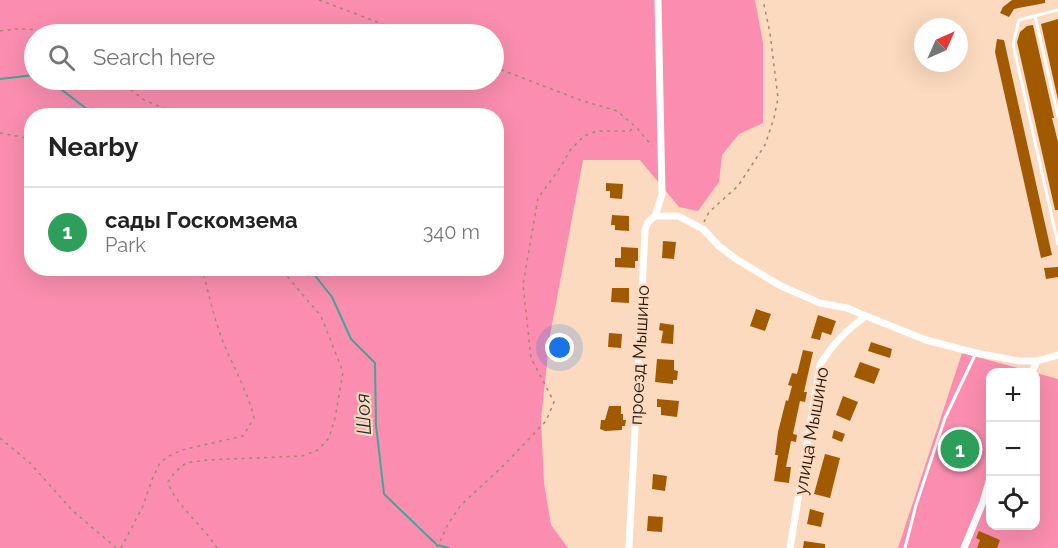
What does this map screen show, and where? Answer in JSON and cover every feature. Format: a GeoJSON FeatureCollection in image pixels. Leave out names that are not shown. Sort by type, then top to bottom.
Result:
{"type":"FeatureCollection","features":[{"type":"Feature","properties":{"kind":"street","name":"проезд Мышино"},"geometry":{"type":"LineString","coordinates":[[629,548],[645,230],[648,222],[655,216],[662,194],[658,0]]}},
{"type":"Feature","properties":{"kind":"street"},"geometry":{"type":"LineString","coordinates":[[655,216],[678,216],[703,229],[719,246],[736,259],[782,286],[820,303],[847,309],[926,340],[1019,361],[1037,361],[1058,354]]}},
{"type":"Feature","properties":{"kind":"street","name":"улица Мышино"},"geometry":{"type":"LineString","coordinates":[[790,548],[820,365],[830,348],[846,330],[866,316]]}},
{"type":"Feature","properties":{"kind":"street"},"geometry":{"type":"LineString","coordinates":[[1034,368],[1037,361]]}},
{"type":"Feature","properties":{"kind":"street"},"geometry":{"type":"LineString","coordinates":[[964,548],[986,492]]}},
{"type":"Feature","properties":{"kind":"lane"},"geometry":{"type":"LineString","coordinates":[[1058,10],[1019,20],[1013,44],[1058,244]]}},
{"type":"Feature","properties":{"kind":"lane"},"geometry":{"type":"LineString","coordinates":[[1035,16],[1058,117]]}},
{"type":"Feature","properties":{"kind":"lane"},"geometry":{"type":"LineString","coordinates":[[905,548],[916,505],[945,418],[976,353]]}},
{"type":"Feature","properties":{"kind":"path"},"geometry":{"type":"LineString","coordinates":[[319,0],[383,24]]}},
{"type":"Feature","properties":{"kind":"path"},"geometry":{"type":"LineString","coordinates":[[703,229],[709,212],[738,186],[765,145],[774,118],[778,98],[768,15],[763,0]]}},
{"type":"Feature","properties":{"kind":"path"},"geometry":{"type":"LineString","coordinates":[[0,31],[24,29]]}},
{"type":"Feature","properties":{"kind":"path"},"geometry":{"type":"LineString","coordinates":[[504,71],[580,100],[617,111],[661,155]]}},
{"type":"Feature","properties":{"kind":"path"},"geometry":{"type":"LineString","coordinates":[[131,90],[144,100],[163,108]]}},
{"type":"Feature","properties":{"kind":"path"},"geometry":{"type":"LineString","coordinates":[[437,548],[448,524],[461,505],[546,421],[554,402],[531,358],[523,285],[538,198],[571,149],[584,136],[597,132],[630,130],[634,126]]}},
{"type":"Feature","properties":{"kind":"path"},"geometry":{"type":"LineString","coordinates":[[0,133],[24,138]]}},
{"type":"Feature","properties":{"kind":"path"},"geometry":{"type":"LineString","coordinates":[[121,548],[143,506],[160,463],[182,450],[243,436],[254,418],[250,400],[224,343],[204,276]]}},
{"type":"Feature","properties":{"kind":"path"},"geometry":{"type":"LineString","coordinates":[[217,548],[196,519],[171,493],[168,482],[175,472],[186,463],[207,460],[302,456],[318,450],[329,438],[335,418],[343,372],[321,316],[287,276]]}},
{"type":"Feature","properties":{"kind":"path"},"geometry":{"type":"LineString","coordinates":[[0,438],[30,463],[72,510],[116,548]]}},
{"type":"Feature","properties":{"kind":"shaded area"},"geometry":{"type":"Polygon","coordinates":[[[0,0],[755,0],[763,43],[763,123],[739,134],[722,155],[719,182],[698,211],[679,207],[640,160],[583,160],[550,335],[541,420],[544,483],[551,525],[568,548],[0,548],[0,0]]]}},
{"type":"Feature","properties":{"kind":"shaded area"},"geometry":{"type":"Polygon","coordinates":[[[962,353],[1018,368],[986,368],[986,530],[1040,530],[1040,374],[1058,379],[1058,548],[898,548],[962,353]]]}},
{"type":"Feature","properties":{"kind":"building"},"geometry":{"type":"Polygon","coordinates":[[[1012,0],[1045,0],[1045,3],[1014,9],[1009,17],[1000,13],[1003,7],[1012,0]]]}},
{"type":"Feature","properties":{"kind":"building"},"geometry":{"type":"Polygon","coordinates":[[[1058,19],[1058,100],[1041,24],[1058,19]]]}},
{"type":"Feature","properties":{"kind":"building"},"geometry":{"type":"Polygon","coordinates":[[[1033,25],[1058,142],[1058,210],[1055,210],[1017,42],[1020,32],[1027,26],[1033,25]]]}},
{"type":"Feature","properties":{"kind":"building"},"geometry":{"type":"Polygon","coordinates":[[[997,39],[1004,40],[1052,255],[1041,258],[995,52],[997,39]]]}},
{"type":"Feature","properties":{"kind":"building"},"geometry":{"type":"Polygon","coordinates":[[[606,183],[623,184],[622,199],[610,198],[610,191],[606,191],[606,183]]]}},
{"type":"Feature","properties":{"kind":"building"},"geometry":{"type":"Polygon","coordinates":[[[612,215],[629,216],[629,231],[615,230],[615,225],[611,225],[612,215]]]}},
{"type":"Feature","properties":{"kind":"building"},"geometry":{"type":"Polygon","coordinates":[[[663,241],[676,242],[674,259],[662,258],[663,241]]]}},
{"type":"Feature","properties":{"kind":"building"},"geometry":{"type":"Polygon","coordinates":[[[621,247],[638,248],[638,261],[635,261],[635,268],[615,267],[615,258],[621,258],[621,247]]]}},
{"type":"Feature","properties":{"kind":"building"},"geometry":{"type":"Polygon","coordinates":[[[1058,267],[1058,277],[1046,279],[1044,268],[1058,267]]]}},
{"type":"Feature","properties":{"kind":"building"},"geometry":{"type":"Polygon","coordinates":[[[612,288],[629,288],[629,303],[611,302],[612,288]]]}},
{"type":"Feature","properties":{"kind":"building"},"geometry":{"type":"Polygon","coordinates":[[[756,309],[771,314],[765,331],[750,326],[756,309]]]}},
{"type":"Feature","properties":{"kind":"building"},"geometry":{"type":"Polygon","coordinates":[[[818,315],[836,321],[831,335],[822,332],[820,340],[811,338],[818,315]]]}},
{"type":"Feature","properties":{"kind":"building"},"geometry":{"type":"Polygon","coordinates":[[[660,323],[674,325],[673,344],[661,343],[663,331],[659,330],[660,323]]]}},
{"type":"Feature","properties":{"kind":"building"},"geometry":{"type":"Polygon","coordinates":[[[609,333],[622,334],[621,348],[608,347],[609,333]]]}},
{"type":"Feature","properties":{"kind":"building"},"geometry":{"type":"Polygon","coordinates":[[[871,342],[892,349],[890,358],[868,351],[871,342]]]}},
{"type":"Feature","properties":{"kind":"building"},"geometry":{"type":"Polygon","coordinates":[[[803,350],[813,352],[804,392],[807,392],[805,402],[800,401],[793,434],[797,435],[796,442],[791,441],[786,467],[791,467],[789,483],[774,481],[778,455],[775,455],[778,432],[792,386],[788,385],[792,373],[797,374],[803,350]]]}},
{"type":"Feature","properties":{"kind":"building"},"geometry":{"type":"Polygon","coordinates":[[[657,359],[674,360],[674,370],[678,371],[677,380],[673,380],[673,384],[655,382],[657,359]]]}},
{"type":"Feature","properties":{"kind":"building"},"geometry":{"type":"Polygon","coordinates":[[[860,362],[880,369],[874,384],[854,377],[860,362]]]}},
{"type":"Feature","properties":{"kind":"building"},"geometry":{"type":"Polygon","coordinates":[[[843,396],[858,402],[850,421],[836,415],[843,396]]]}},
{"type":"Feature","properties":{"kind":"building"},"geometry":{"type":"Polygon","coordinates":[[[657,399],[679,401],[677,417],[661,415],[661,407],[657,407],[657,399]]]}},
{"type":"Feature","properties":{"kind":"building"},"geometry":{"type":"Polygon","coordinates":[[[609,406],[621,406],[623,420],[626,420],[622,430],[600,429],[601,420],[605,420],[609,406]]]}},
{"type":"Feature","properties":{"kind":"building"},"geometry":{"type":"Polygon","coordinates":[[[834,430],[845,434],[842,442],[832,438],[834,430]]]}},
{"type":"Feature","properties":{"kind":"building"},"geometry":{"type":"Polygon","coordinates":[[[825,454],[840,458],[830,498],[814,494],[825,454]]]}},
{"type":"Feature","properties":{"kind":"building"},"geometry":{"type":"Polygon","coordinates":[[[653,474],[667,476],[665,491],[652,489],[653,474]]]}},
{"type":"Feature","properties":{"kind":"building"},"geometry":{"type":"Polygon","coordinates":[[[810,509],[824,513],[821,527],[807,524],[810,509]]]}},
{"type":"Feature","properties":{"kind":"building"},"geometry":{"type":"Polygon","coordinates":[[[648,516],[663,517],[662,532],[647,531],[648,516]]]}},
{"type":"Feature","properties":{"kind":"building"},"geometry":{"type":"Polygon","coordinates":[[[979,531],[1000,540],[997,548],[977,548],[980,540],[976,538],[979,531]]]}},
{"type":"Feature","properties":{"kind":"building"},"geometry":{"type":"Polygon","coordinates":[[[804,541],[825,544],[825,548],[803,548],[804,541]]]}},
{"type":"Feature","properties":{"kind":"waterway","name":"Шоя"},"geometry":{"type":"LineString","coordinates":[[0,79],[24,76]]}},
{"type":"Feature","properties":{"kind":"waterway","name":"Шоя"},"geometry":{"type":"LineString","coordinates":[[62,90],[86,108]]}},
{"type":"Feature","properties":{"kind":"waterway","name":"Шоя"},"geometry":{"type":"LineString","coordinates":[[315,276],[332,297],[351,339],[375,363],[376,425],[384,494],[437,545],[449,548]]}},
{"type":"Feature","properties":{"kind":"place","name":"сады Госкомзема"},"geometry":{"type":"Point","coordinates":[960,449]}}]}
